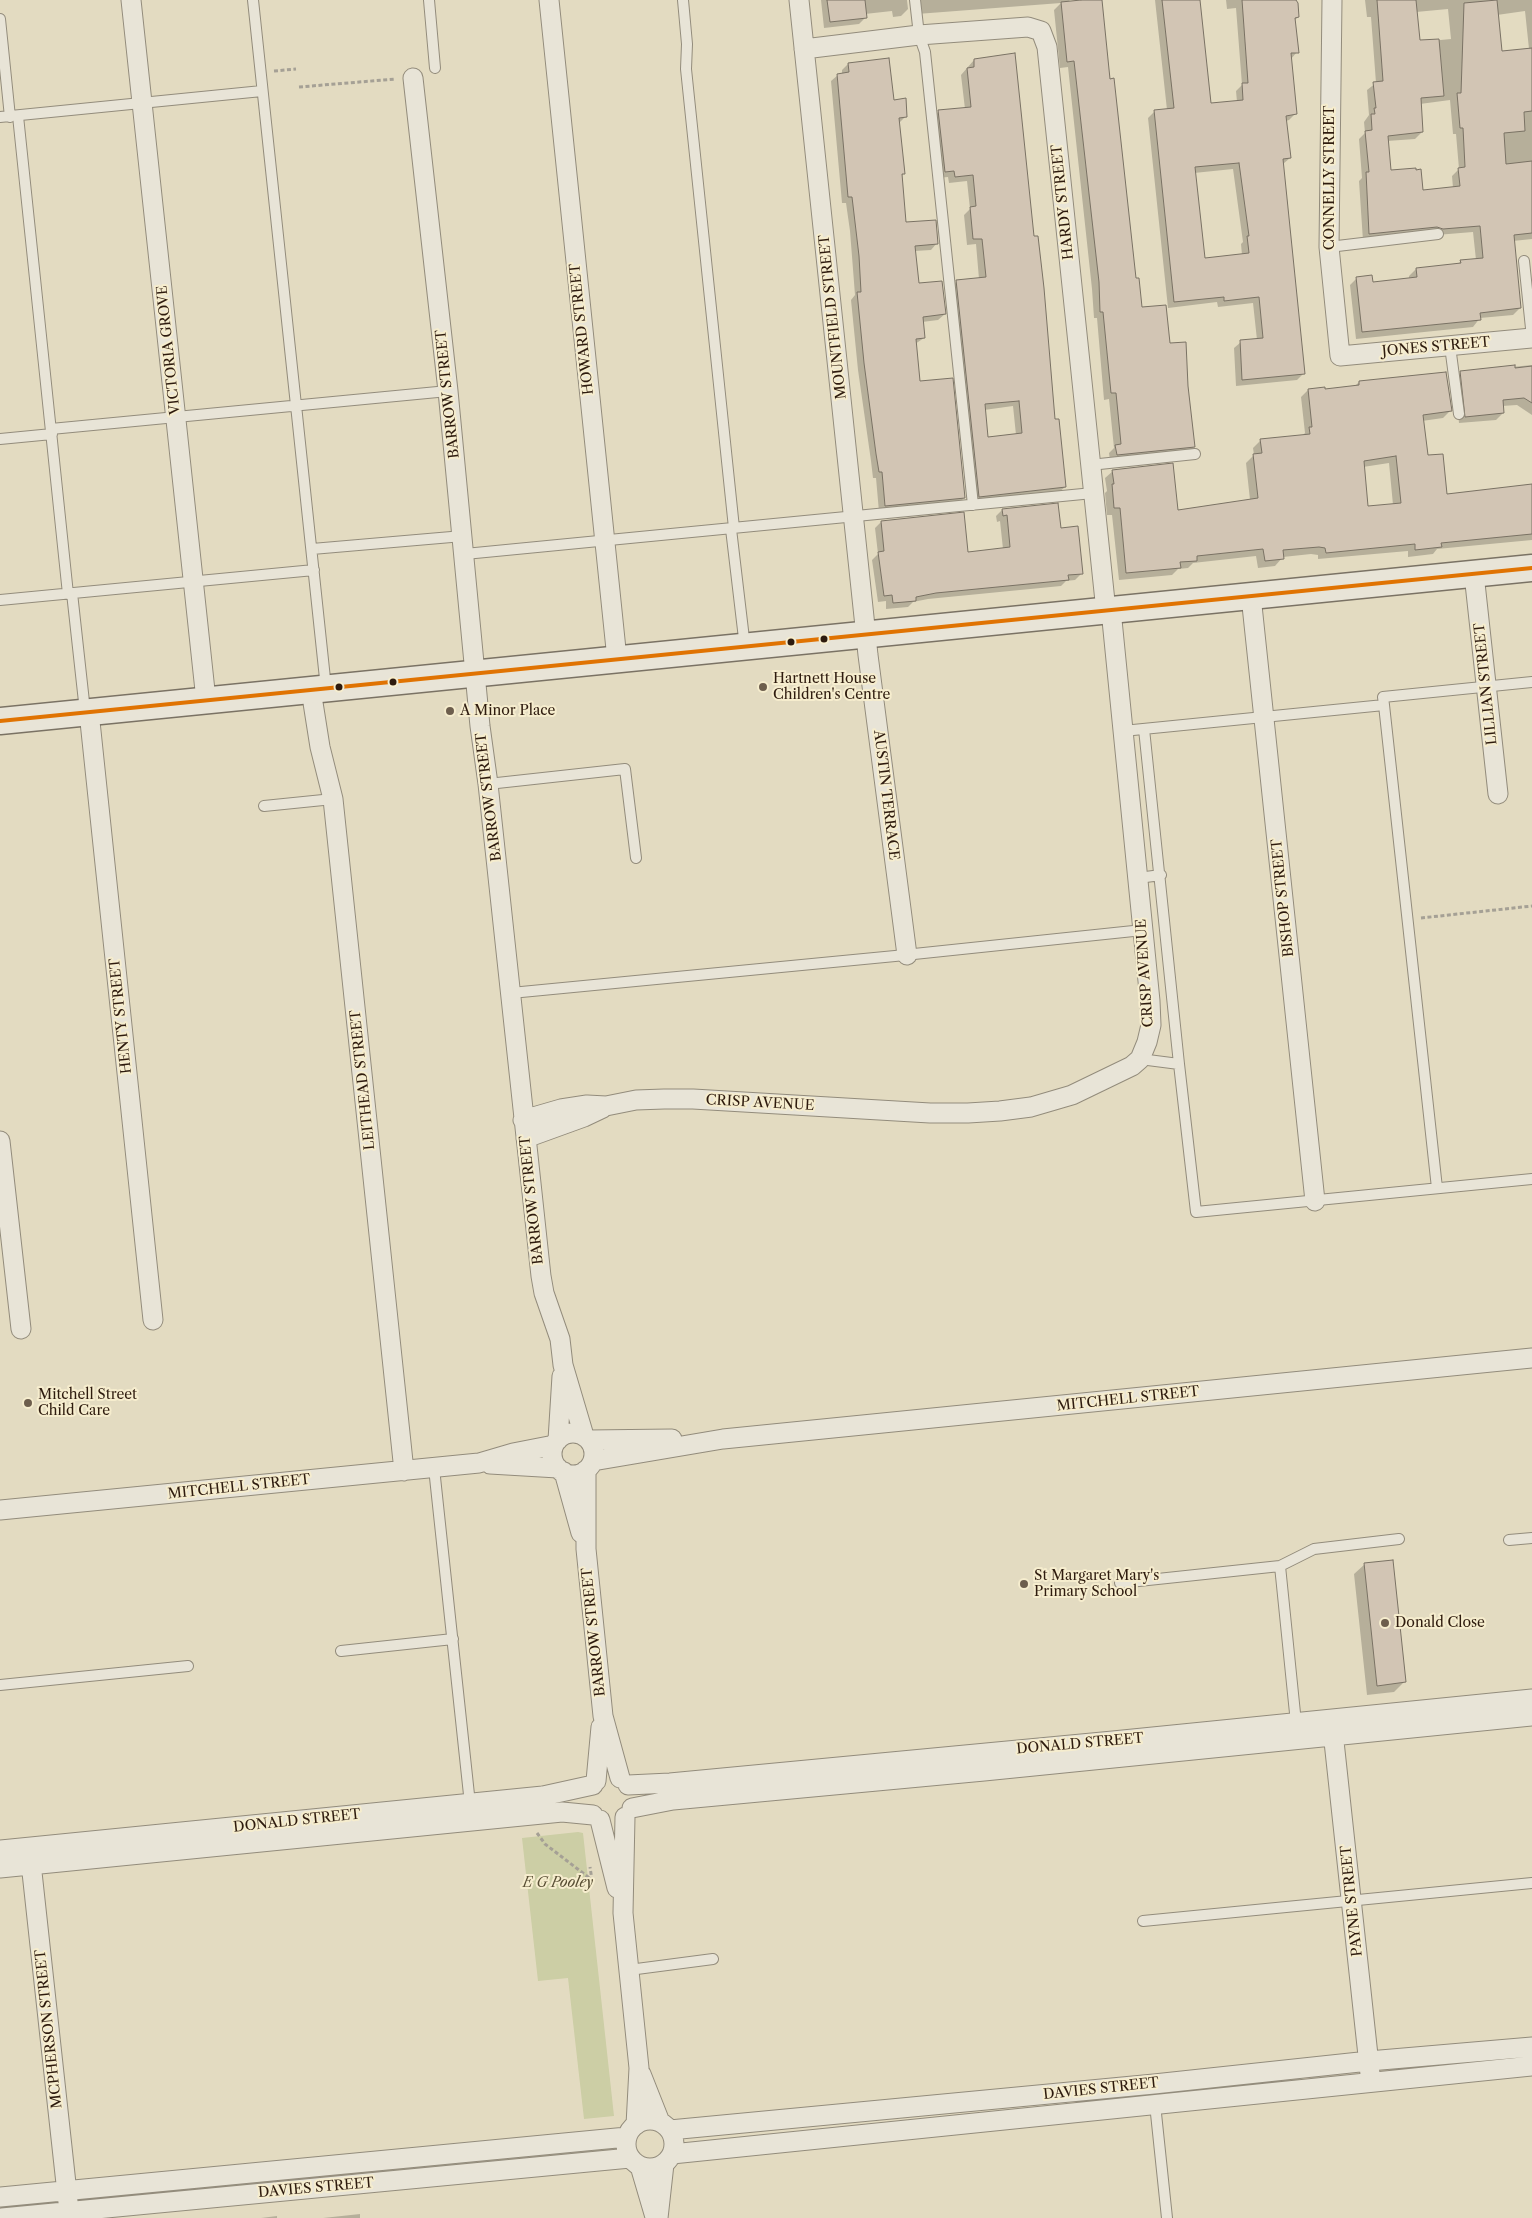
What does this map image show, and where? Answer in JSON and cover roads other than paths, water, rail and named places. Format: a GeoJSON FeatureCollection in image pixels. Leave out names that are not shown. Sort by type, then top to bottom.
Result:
{"type":"FeatureCollection","features":[{"type":"Feature","properties":{"kind":"street","name":"VICTORIA GROVE"},"geometry":{"type":"LineString","coordinates":[[131,0],[206,700]]}},
{"type":"Feature","properties":{"kind":"street","name":"HOWARD STREET"},"geometry":{"type":"LineString","coordinates":[[549,0],[617,659]]}},
{"type":"Feature","properties":{"kind":"street","name":"MOUNTFIELD STREET"},"geometry":{"type":"LineString","coordinates":[[799,0],[867,635]]}},
{"type":"Feature","properties":{"kind":"street","name":"CONNELLY STREET"},"geometry":{"type":"LineString","coordinates":[[1332,0],[1329,247],[1340,356]]}},
{"type":"Feature","properties":{"kind":"street","name":"HARDY STREET"},"geometry":{"type":"LineString","coordinates":[[804,48],[920,35],[1028,26],[1040,31],[1044,38],[1093,493],[1109,610]]}},
{"type":"Feature","properties":{"kind":"street","name":"BARROW STREET"},"geometry":{"type":"LineString","coordinates":[[413,78],[464,545],[480,726],[488,784],[541,1276],[544,1293],[560,1339],[563,1364],[587,1438]]}},
{"type":"Feature","properties":{"kind":"street","name":"JONES STREET"},"geometry":{"type":"LineString","coordinates":[[1340,356],[1532,338]]}},
{"type":"Feature","properties":{"kind":"street"},"geometry":{"type":"LineString","coordinates":[[0,721],[318,689],[477,684],[617,659],[1532,568]]}},
{"type":"Feature","properties":{"kind":"street","name":"LILLIAN STREET"},"geometry":{"type":"LineString","coordinates":[[1474,574],[1498,794]]}},
{"type":"Feature","properties":{"kind":"street","name":"BISHOP STREET"},"geometry":{"type":"LineString","coordinates":[[1251,596],[1315,1201]]}},
{"type":"Feature","properties":{"kind":"street","name":"CRISP AVENUE"},"geometry":{"type":"LineString","coordinates":[[524,1129],[584,1117],[606,1106],[636,1100],[693,1099],[930,1113],[992,1112],[1030,1107],[1072,1095],[1108,1079],[1132,1066],[1140,1059],[1151,1025],[1138,878],[1109,610]]}},
{"type":"Feature","properties":{"kind":"street","name":"AUSTIN TERRACE"},"geometry":{"type":"LineString","coordinates":[[867,635],[907,955]]}},
{"type":"Feature","properties":{"kind":"street","name":"LEITHEAD STREET"},"geometry":{"type":"LineString","coordinates":[[318,689],[320,747],[333,799],[404,1471]]}},
{"type":"Feature","properties":{"kind":"street","name":"HENTY STREET"},"geometry":{"type":"LineString","coordinates":[[87,712],[153,1320]]}},
{"type":"Feature","properties":{"kind":"street"},"geometry":{"type":"LineString","coordinates":[[0,1141],[21,1330]]}},
{"type":"Feature","properties":{"kind":"street","name":"MITCHELL STREET"},"geometry":{"type":"LineString","coordinates":[[590,1466],[724,1439],[1532,1358]]}},
{"type":"Feature","properties":{"kind":"street","name":"BARROW STREET"},"geometry":{"type":"LineString","coordinates":[[556,1442],[563,1364]]}},
{"type":"Feature","properties":{"kind":"street"},"geometry":{"type":"LineString","coordinates":[[579,1433],[587,1438],[594,1450],[590,1466],[576,1475],[561,1470],[553,1457],[556,1442],[567,1434],[579,1433]]}},
{"type":"Feature","properties":{"kind":"street","name":"MITCHELL STREET"},"geometry":{"type":"LineString","coordinates":[[587,1438],[724,1439]]}},
{"type":"Feature","properties":{"kind":"street","name":"MITCHELL STREET"},"geometry":{"type":"LineString","coordinates":[[0,1510],[479,1463],[556,1442]]}},
{"type":"Feature","properties":{"kind":"street","name":"MITCHELL STREET"},"geometry":{"type":"LineString","coordinates":[[479,1463],[561,1470]]}},
{"type":"Feature","properties":{"kind":"street","name":"BARROW STREET"},"geometry":{"type":"LineString","coordinates":[[590,1466],[586,1549],[603,1716],[624,1782]]}},
{"type":"Feature","properties":{"kind":"street","name":"BARROW STREET"},"geometry":{"type":"LineString","coordinates":[[561,1470],[586,1549]]}},
{"type":"Feature","properties":{"kind":"street","name":"DONALD STREET"},"geometry":{"type":"LineString","coordinates":[[624,1782],[670,1783],[983,1762],[1333,1727],[1532,1699]]}},
{"type":"Feature","properties":{"kind":"street","name":"BARROW STREET"},"geometry":{"type":"LineString","coordinates":[[595,1783],[603,1716]]}},
{"type":"Feature","properties":{"kind":"street","name":"DONALD STREET"},"geometry":{"type":"LineString","coordinates":[[628,1812],[673,1800],[1296,1723],[1333,1727],[1532,1716]]}},
{"type":"Feature","properties":{"kind":"street","name":"PAYNE STREET"},"geometry":{"type":"LineString","coordinates":[[1333,1727],[1371,2082]]}},
{"type":"Feature","properties":{"kind":"street"},"geometry":{"type":"LineString","coordinates":[[623,1913],[597,1817],[587,1803],[589,1790],[595,1783],[608,1777],[624,1782],[632,1792],[628,1812],[623,1913],[639,2068],[631,2131],[626,2144],[657,2218]]}},
{"type":"Feature","properties":{"kind":"street","name":"DONALD STREET"},"geometry":{"type":"LineString","coordinates":[[0,1868],[30,1856],[544,1796],[595,1783]]}},
{"type":"Feature","properties":{"kind":"street","name":"DONALD STREET"},"geometry":{"type":"LineString","coordinates":[[0,1850],[30,1856],[562,1812],[597,1817]]}},
{"type":"Feature","properties":{"kind":"street"},"geometry":{"type":"LineString","coordinates":[[597,1817],[613,1822],[628,1812]]}},
{"type":"Feature","properties":{"kind":"street","name":"MCPHERSON STREET"},"geometry":{"type":"LineString","coordinates":[[30,1856],[69,2212]]}},
{"type":"Feature","properties":{"kind":"street","name":"DAVIES STREET"},"geometry":{"type":"LineString","coordinates":[[665,2126],[1144,2085],[1532,2046]]}},
{"type":"Feature","properties":{"kind":"street","name":"DAVIES STREET"},"geometry":{"type":"LineString","coordinates":[[668,2159],[1155,2104],[1532,2066]]}},
{"type":"Feature","properties":{"kind":"street"},"geometry":{"type":"LineString","coordinates":[[639,2068],[674,2146],[668,2159],[657,2218]]}},
{"type":"Feature","properties":{"kind":"street"},"geometry":{"type":"LineString","coordinates":[[631,2131],[648,2120],[665,2126]]}},
{"type":"Feature","properties":{"kind":"street","name":"DAVIES STREET"},"geometry":{"type":"LineString","coordinates":[[0,2197],[373,2161],[631,2131]]}},
{"type":"Feature","properties":{"kind":"street"},"geometry":{"type":"LineString","coordinates":[[635,2162],[653,2168],[668,2159]]}},
{"type":"Feature","properties":{"kind":"street"},"geometry":{"type":"LineString","coordinates":[[373,2161],[376,2183]]}},
{"type":"Feature","properties":{"kind":"street","name":"DAVIES STREET"},"geometry":{"type":"LineString","coordinates":[[2,2218],[376,2183],[635,2162]]}},
{"type":"Feature","properties":{"kind":"lane"},"geometry":{"type":"LineString","coordinates":[[254,0],[262,91],[314,570],[318,689]]}},
{"type":"Feature","properties":{"kind":"lane"},"geometry":{"type":"LineString","coordinates":[[429,0],[435,68]]}},
{"type":"Feature","properties":{"kind":"lane"},"geometry":{"type":"LineString","coordinates":[[683,0],[687,44],[686,69],[745,647]]}},
{"type":"Feature","properties":{"kind":"lane"},"geometry":{"type":"LineString","coordinates":[[915,0],[926,62],[973,505]]}},
{"type":"Feature","properties":{"kind":"lane"},"geometry":{"type":"LineString","coordinates":[[0,19],[9,117],[52,431],[70,594],[87,712]]}},
{"type":"Feature","properties":{"kind":"lane"},"geometry":{"type":"LineString","coordinates":[[9,117],[262,91]]}},
{"type":"Feature","properties":{"kind":"lane"},"geometry":{"type":"LineString","coordinates":[[1329,247],[1438,234]]}},
{"type":"Feature","properties":{"kind":"lane"},"geometry":{"type":"LineString","coordinates":[[1524,261],[1532,338]]}},
{"type":"Feature","properties":{"kind":"lane"},"geometry":{"type":"LineString","coordinates":[[1450,346],[1459,414]]}},
{"type":"Feature","properties":{"kind":"lane"},"geometry":{"type":"LineString","coordinates":[[0,439],[52,431],[297,404],[448,391]]}},
{"type":"Feature","properties":{"kind":"lane"},"geometry":{"type":"LineString","coordinates":[[1090,465],[1195,454]]}},
{"type":"Feature","properties":{"kind":"lane"},"geometry":{"type":"LineString","coordinates":[[312,549],[604,540],[1093,493]]}},
{"type":"Feature","properties":{"kind":"lane"},"geometry":{"type":"LineString","coordinates":[[0,600],[314,570]]}},
{"type":"Feature","properties":{"kind":"lane"},"geometry":{"type":"LineString","coordinates":[[1437,1188],[1383,697],[1532,682]]}},
{"type":"Feature","properties":{"kind":"lane"},"geometry":{"type":"LineString","coordinates":[[1123,731],[1384,704]]}},
{"type":"Feature","properties":{"kind":"lane"},"geometry":{"type":"LineString","coordinates":[[1144,729],[1196,1212],[1532,1179]]}},
{"type":"Feature","properties":{"kind":"lane"},"geometry":{"type":"LineString","coordinates":[[488,784],[625,769],[636,858]]}},
{"type":"Feature","properties":{"kind":"lane"},"geometry":{"type":"LineString","coordinates":[[264,806],[333,799]]}},
{"type":"Feature","properties":{"kind":"lane"},"geometry":{"type":"LineString","coordinates":[[1138,878],[1161,875]]}},
{"type":"Feature","properties":{"kind":"lane"},"geometry":{"type":"LineString","coordinates":[[511,993],[1143,930]]}},
{"type":"Feature","properties":{"kind":"lane"},"geometry":{"type":"LineString","coordinates":[[1140,1059],[1179,1064]]}},
{"type":"Feature","properties":{"kind":"lane"},"geometry":{"type":"LineString","coordinates":[[434,1468],[470,1804]]}},
{"type":"Feature","properties":{"kind":"lane"},"geometry":{"type":"LineString","coordinates":[[1509,1540],[1532,1538]]}},
{"type":"Feature","properties":{"kind":"lane"},"geometry":{"type":"LineString","coordinates":[[1120,1583],[1280,1566],[1314,1549],[1399,1539]]}},
{"type":"Feature","properties":{"kind":"lane"},"geometry":{"type":"LineString","coordinates":[[1280,1566],[1296,1723]]}},
{"type":"Feature","properties":{"kind":"lane"},"geometry":{"type":"LineString","coordinates":[[341,1651],[453,1639]]}},
{"type":"Feature","properties":{"kind":"lane"},"geometry":{"type":"LineString","coordinates":[[0,1685],[188,1666]]}},
{"type":"Feature","properties":{"kind":"lane"},"geometry":{"type":"LineString","coordinates":[[1143,1920],[1532,1883]]}},
{"type":"Feature","properties":{"kind":"lane"},"geometry":{"type":"LineString","coordinates":[[629,1970],[713,1959]]}},
{"type":"Feature","properties":{"kind":"lane"},"geometry":{"type":"LineString","coordinates":[[1155,2104],[1167,2218]]}},
{"type":"Feature","properties":{"kind":"place","name":"Hartnett House Children's Centre"},"geometry":{"type":"Point","coordinates":[763,687]}},
{"type":"Feature","properties":{"kind":"place","name":"A Minor Place"},"geometry":{"type":"Point","coordinates":[450,711]}},
{"type":"Feature","properties":{"kind":"place","name":"Mitchell Street Child Care"},"geometry":{"type":"Point","coordinates":[28,1403]}},
{"type":"Feature","properties":{"kind":"place","name":"St Margaret Mary's Primary School"},"geometry":{"type":"Point","coordinates":[1024,1584]}},
{"type":"Feature","properties":{"kind":"place","name":"Donald Close"},"geometry":{"type":"Point","coordinates":[1385,1623]}},
{"type":"Feature","properties":{"kind":"park label","name":"E G Pooley"},"geometry":{"type":"Point","coordinates":[558,1883]}}]}
